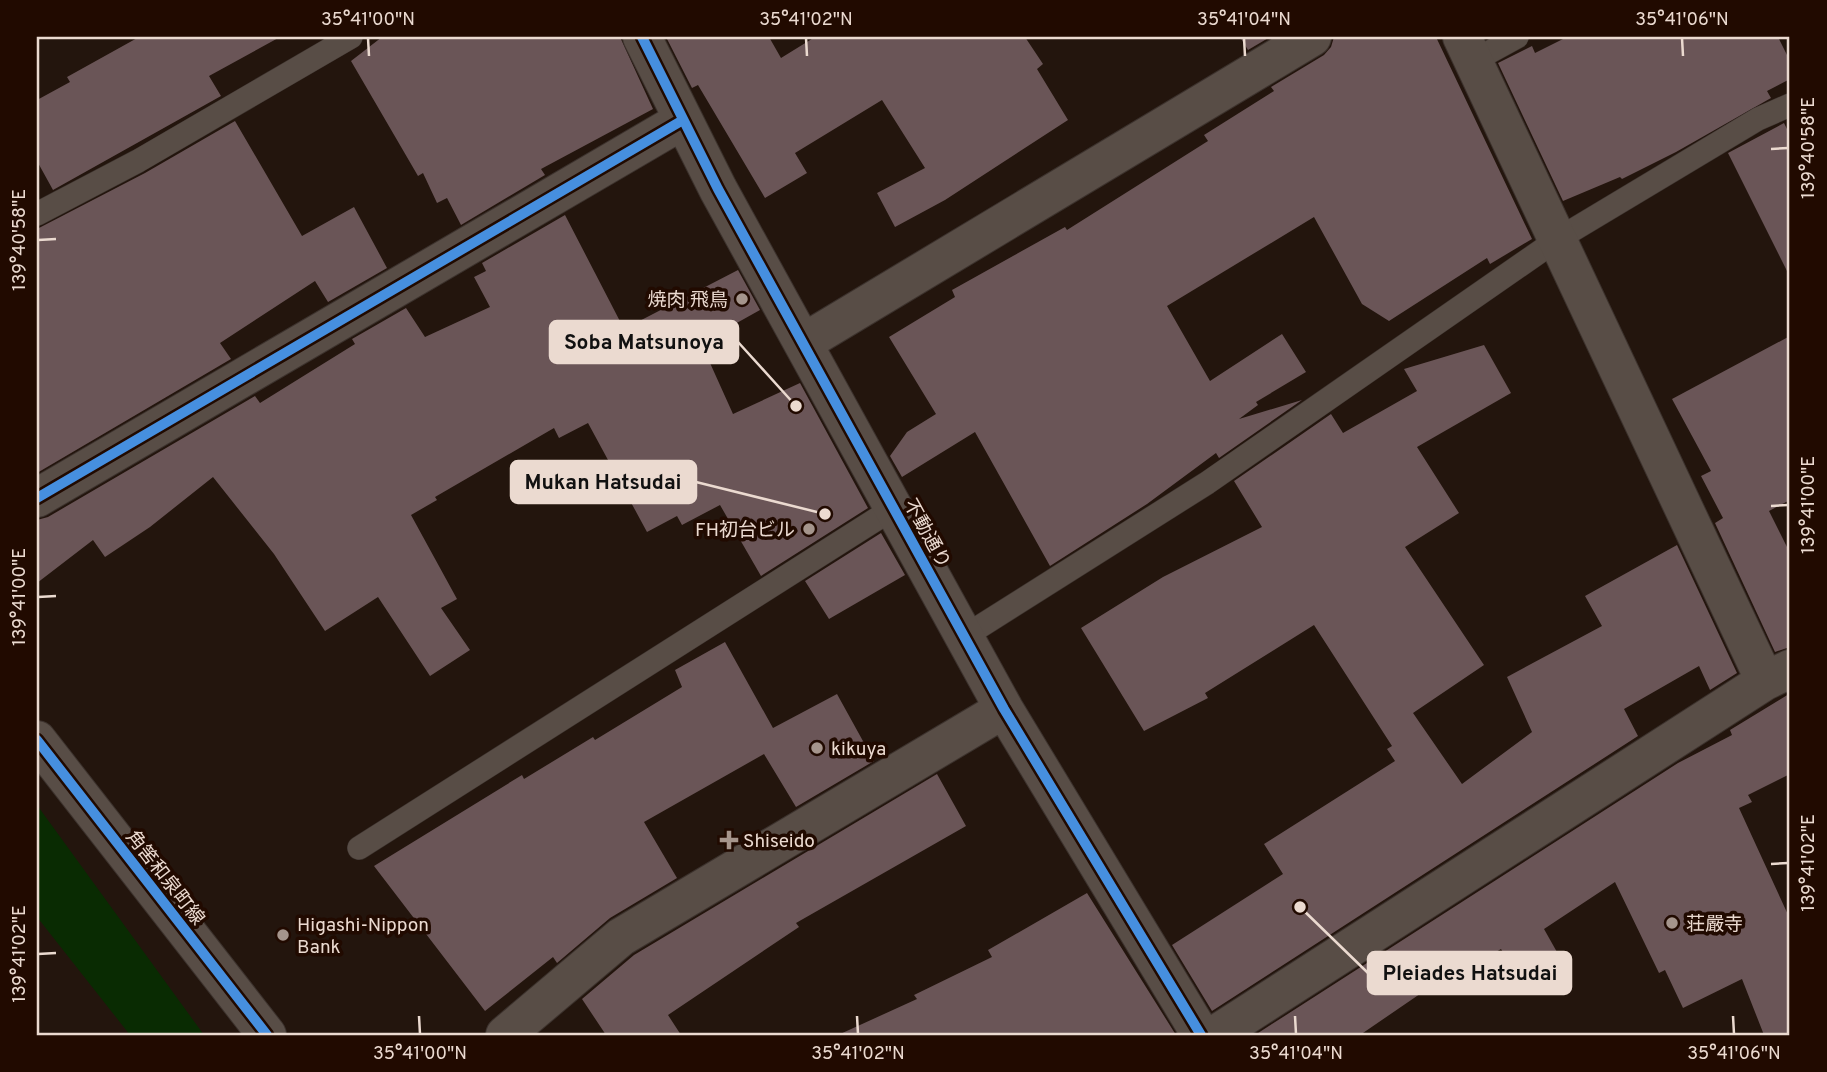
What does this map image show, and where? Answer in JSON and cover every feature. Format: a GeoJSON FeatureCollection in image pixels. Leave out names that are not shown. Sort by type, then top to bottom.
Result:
{"type":"FeatureCollection","features":[{"type":"Feature","properties":{"kind":"street","name":"不動通り"},"geometry":{"type":"LineString","coordinates":[[642,37],[682,120],[1004,709],[1201,1035]]}},
{"type":"Feature","properties":{"kind":"street"},"geometry":{"type":"LineString","coordinates":[[803,343],[1312,37]]}},
{"type":"Feature","properties":{"kind":"street"},"geometry":{"type":"LineString","coordinates":[[1215,1035],[1777,675],[1558,239],[1469,48]]}},
{"type":"Feature","properties":{"kind":"street"},"geometry":{"type":"LineString","coordinates":[[37,498],[682,120]]}},
{"type":"Feature","properties":{"kind":"street"},"geometry":{"type":"LineString","coordinates":[[505,1035],[621,937],[1004,709]]}},
{"type":"Feature","properties":{"kind":"street","name":"角筈和泉町線"},"geometry":{"type":"LineString","coordinates":[[37,740],[267,1035]]}},
{"type":"Feature","properties":{"kind":"lane"},"geometry":{"type":"LineString","coordinates":[[37,214],[138,161],[351,37]]}},
{"type":"Feature","properties":{"kind":"lane"},"geometry":{"type":"LineString","coordinates":[[1469,48],[1517,37]]}},
{"type":"Feature","properties":{"kind":"lane"},"geometry":{"type":"LineString","coordinates":[[965,636],[1207,483],[1558,239],[1758,119],[1790,105]]}},
{"type":"Feature","properties":{"kind":"lane"},"geometry":{"type":"LineString","coordinates":[[359,848],[894,508]]}},
{"type":"Feature","properties":{"kind":"green space"},"geometry":{"type":"Polygon","coordinates":[[[37,805],[204,1035],[130,1035],[37,917],[37,805]]]}},
{"type":"Feature","properties":{"kind":"building"},"geometry":{"type":"Polygon","coordinates":[[[139,37],[280,37],[209,76],[221,96],[53,190],[37,161],[37,100],[70,82],[67,77],[139,37]]]}},
{"type":"Feature","properties":{"kind":"building"},"geometry":{"type":"Polygon","coordinates":[[[382,37],[620,37],[653,109],[541,169],[545,175],[461,225],[447,198],[437,203],[423,173],[418,176],[351,61],[382,37]]]}},
{"type":"Feature","properties":{"kind":"building"},"geometry":{"type":"Polygon","coordinates":[[[666,37],[769,37],[781,58],[815,37],[1025,37],[1043,64],[1037,69],[1068,120],[945,200],[895,227],[877,193],[925,168],[882,100],[795,153],[807,173],[765,198],[698,85],[692,88],[666,37]]]}},
{"type":"Feature","properties":{"kind":"building"},"geometry":{"type":"Polygon","coordinates":[[[1240,37],[1270,37],[1248,50],[1240,37]]]}},
{"type":"Feature","properties":{"kind":"building"},"geometry":{"type":"Polygon","coordinates":[[[1334,37],[1436,37],[1532,239],[1490,264],[1487,258],[1389,321],[1362,304],[1314,217],[1167,306],[1210,381],[1282,334],[1306,372],[1256,402],[1258,405],[1239,419],[1302,400],[1219,458],[1216,453],[1147,504],[1050,566],[975,432],[902,477],[890,456],[907,432],[936,414],[889,337],[955,297],[952,290],[1065,227],[1067,230],[1208,141],[1204,135],[1274,91],[1271,87],[1324,55],[1331,47],[1334,37]]]}},
{"type":"Feature","properties":{"kind":"building"},"geometry":{"type":"Polygon","coordinates":[[[1567,37],[1778,37],[1790,61],[1790,79],[1767,91],[1771,98],[1676,152],[1622,179],[1620,177],[1563,201],[1498,63],[1532,46],[1535,53],[1567,37]]]}},
{"type":"Feature","properties":{"kind":"building"},"geometry":{"type":"Polygon","coordinates":[[[235,121],[302,236],[354,207],[387,268],[328,302],[315,281],[220,343],[231,359],[37,473],[37,229],[145,173],[235,121]]]}},
{"type":"Feature","properties":{"kind":"building"},"geometry":{"type":"Polygon","coordinates":[[[1784,123],[1790,135],[1790,277],[1728,153],[1784,123]]]}},
{"type":"Feature","properties":{"kind":"building"},"geometry":{"type":"Polygon","coordinates":[[[565,215],[624,329],[738,270],[760,310],[701,343],[733,414],[800,383],[868,508],[761,576],[720,505],[682,525],[677,516],[647,532],[588,423],[559,438],[554,428],[435,497],[437,500],[411,515],[457,599],[441,608],[470,650],[430,676],[378,597],[325,631],[274,554],[213,477],[150,527],[105,557],[93,540],[37,583],[37,520],[48,517],[255,396],[260,403],[355,344],[352,339],[406,308],[425,337],[490,307],[474,277],[486,271],[482,263],[565,215]]]}},
{"type":"Feature","properties":{"kind":"building"},"geometry":{"type":"Polygon","coordinates":[[[1790,336],[1790,500],[1769,511],[1790,553],[1790,647],[1775,652],[1715,523],[1723,518],[1701,476],[1711,471],[1672,399],[1790,336]]]}},
{"type":"Feature","properties":{"kind":"building"},"geometry":{"type":"Polygon","coordinates":[[[1484,345],[1511,393],[1417,447],[1459,513],[1405,547],[1484,665],[1413,713],[1462,784],[1532,732],[1507,677],[1602,626],[1585,596],[1677,545],[1737,673],[1710,690],[1699,666],[1624,709],[1638,736],[1212,1011],[1172,945],[1283,874],[1264,844],[1395,761],[1387,749],[1392,746],[1314,625],[1205,693],[1208,698],[1144,731],[1081,628],[1163,577],[1262,527],[1234,481],[1331,414],[1343,433],[1417,391],[1404,369],[1484,345]]]}},
{"type":"Feature","properties":{"kind":"building"},"geometry":{"type":"Polygon","coordinates":[[[881,533],[905,575],[829,619],[805,581],[881,533]]]}},
{"type":"Feature","properties":{"kind":"building"},"geometry":{"type":"Polygon","coordinates":[[[725,642],[773,728],[837,694],[874,761],[796,807],[764,754],[644,822],[677,878],[610,918],[557,963],[553,957],[485,1011],[374,866],[522,775],[524,779],[593,737],[595,740],[682,687],[675,670],[725,642]]]}},
{"type":"Feature","properties":{"kind":"building"},"geometry":{"type":"Polygon","coordinates":[[[1789,694],[1790,774],[1748,795],[1752,802],[1739,808],[1790,919],[1790,1035],[1764,1035],[1742,979],[1683,1008],[1665,970],[1659,973],[1615,882],[1544,929],[1562,961],[1523,986],[1501,949],[1474,965],[1471,959],[1360,1035],[1255,1035],[1678,763],[1732,735],[1730,730],[1789,694]]]}},
{"type":"Feature","properties":{"kind":"building"},"geometry":{"type":"Polygon","coordinates":[[[937,774],[966,826],[796,923],[799,927],[668,1015],[681,1035],[606,1035],[582,999],[634,955],[937,774]]]}},
{"type":"Feature","properties":{"kind":"building"},"geometry":{"type":"Polygon","coordinates":[[[1087,893],[1176,1035],[838,1035],[917,999],[914,995],[992,957],[988,950],[1087,893]]]}},
{"type":"Feature","properties":{"kind":"cycle path"},"geometry":{"type":"LineString","coordinates":[[642,37],[718,189],[1004,709],[1201,1035]]}},
{"type":"Feature","properties":{"kind":"cycle path"},"geometry":{"type":"LineString","coordinates":[[37,498],[683,120]]}},
{"type":"Feature","properties":{"kind":"cycle path"},"geometry":{"type":"LineString","coordinates":[[37,740],[267,1035]]}},
{"type":"Feature","properties":{"kind":"place","name":"焼肉 飛鳥"},"geometry":{"type":"Point","coordinates":[742,299]}},
{"type":"Feature","properties":{"kind":"place","name":"Soba Matsunoya"},"geometry":{"type":"Point","coordinates":[796,406]}},
{"type":"Feature","properties":{"kind":"place","name":"Mukan Hatsudai"},"geometry":{"type":"Point","coordinates":[825,514]}},
{"type":"Feature","properties":{"kind":"place","name":"FH初台ビル"},"geometry":{"type":"Point","coordinates":[809,529]}},
{"type":"Feature","properties":{"kind":"place","name":"kikuya"},"geometry":{"type":"Point","coordinates":[817,748]}},
{"type":"Feature","properties":{"kind":"place","name":"Shiseido"},"geometry":{"type":"Point","coordinates":[729,840]}},
{"type":"Feature","properties":{"kind":"place","name":"Pleiades Hatsudai"},"geometry":{"type":"Point","coordinates":[1300,907]}},
{"type":"Feature","properties":{"kind":"place","name":"荘嚴寺"},"geometry":{"type":"Point","coordinates":[1672,923]}},
{"type":"Feature","properties":{"kind":"place","name":"Higashi-Nippon Bank"},"geometry":{"type":"Point","coordinates":[283,935]}}]}
